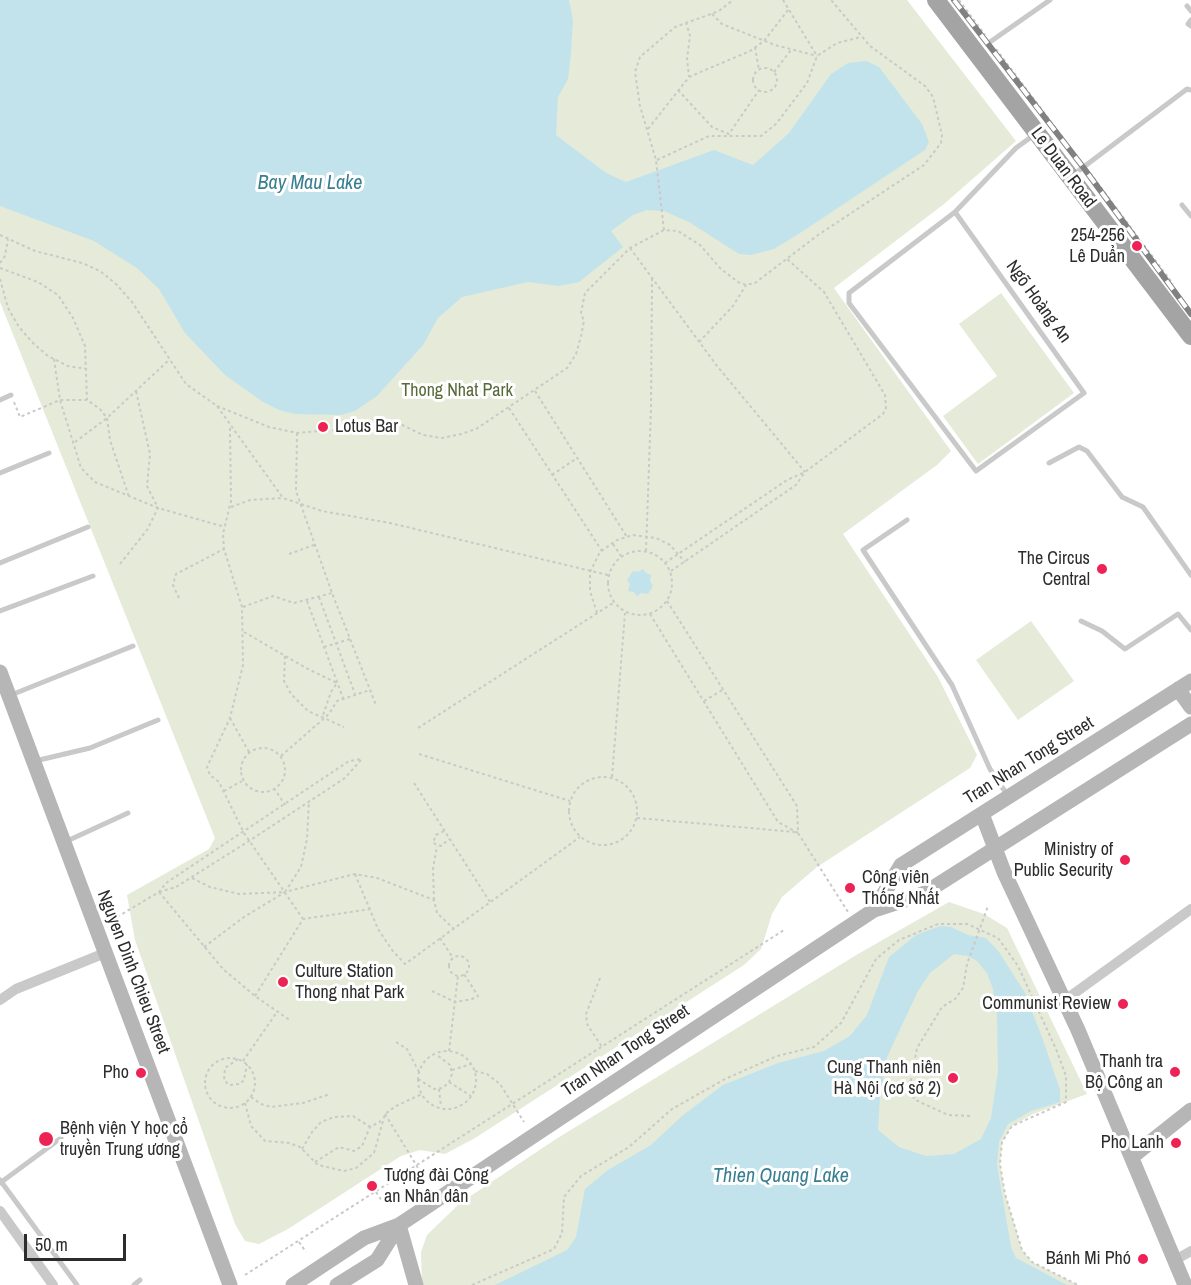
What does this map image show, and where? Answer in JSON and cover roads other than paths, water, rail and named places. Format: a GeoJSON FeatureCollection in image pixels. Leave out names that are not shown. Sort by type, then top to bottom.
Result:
{"type":"FeatureCollection","features":[{"type":"Feature","properties":{"kind":"main road","name":"Le Duan Road"},"geometry":{"type":"LineString","coordinates":[[936,0],[1069,177],[1187,326]]}},
{"type":"Feature","properties":{"kind":"street","name":"Nguyen Dinh Chieu Street"},"geometry":{"type":"LineString","coordinates":[[0,672],[62,843],[230,1285]]}},
{"type":"Feature","properties":{"kind":"street","name":"Tran Nhan Tong Street"},"geometry":{"type":"LineString","coordinates":[[874,910],[901,865],[1184,685]]}},
{"type":"Feature","properties":{"kind":"street"},"geometry":{"type":"LineString","coordinates":[[1184,685],[1191,707]]}},
{"type":"Feature","properties":{"kind":"street","name":"Tran Nhan Tong Street"},"geometry":{"type":"LineString","coordinates":[[293,1285],[364,1238],[399,1225],[874,910],[923,894],[1191,724]]}},
{"type":"Feature","properties":{"kind":"street"},"geometry":{"type":"LineString","coordinates":[[982,814],[1065,1000],[1185,1285]]}},
{"type":"Feature","properties":{"kind":"street"},"geometry":{"type":"LineString","coordinates":[[1065,1000],[1191,909]]}},
{"type":"Feature","properties":{"kind":"street"},"geometry":{"type":"LineString","coordinates":[[0,1000],[16,989],[105,952]]}},
{"type":"Feature","properties":{"kind":"street"},"geometry":{"type":"LineString","coordinates":[[1132,1156],[1191,1110]]}},
{"type":"Feature","properties":{"kind":"street"},"geometry":{"type":"LineString","coordinates":[[0,1211],[53,1285]]}},
{"type":"Feature","properties":{"kind":"street","name":"Tran Nhan Tong Street"},"geometry":{"type":"LineString","coordinates":[[338,1285],[377,1260],[399,1225]]}},
{"type":"Feature","properties":{"kind":"street"},"geometry":{"type":"LineString","coordinates":[[399,1225],[416,1285]]}},
{"type":"Feature","properties":{"kind":"street"},"geometry":{"type":"LineString","coordinates":[[1175,1260],[1191,1251]]}},
{"type":"Feature","properties":{"kind":"lane"},"geometry":{"type":"LineString","coordinates":[[990,42],[1050,0]]}},
{"type":"Feature","properties":{"kind":"lane"},"geometry":{"type":"LineString","coordinates":[[1191,20],[1188,24],[1191,26]]}},
{"type":"Feature","properties":{"kind":"lane"},"geometry":{"type":"LineString","coordinates":[[1069,177],[1186,88],[1191,90]]}},
{"type":"Feature","properties":{"kind":"lane"},"geometry":{"type":"LineString","coordinates":[[955,212],[1016,148],[1036,134]]}},
{"type":"Feature","properties":{"kind":"lane"},"geometry":{"type":"LineString","coordinates":[[1182,205],[1191,216]]}},
{"type":"Feature","properties":{"kind":"lane","name":"Ngõ Hoàng An"},"geometry":{"type":"LineString","coordinates":[[955,212],[1084,393],[976,471],[849,303],[849,293],[955,212]]}},
{"type":"Feature","properties":{"kind":"lane"},"geometry":{"type":"LineString","coordinates":[[0,400],[11,395]]}},
{"type":"Feature","properties":{"kind":"lane"},"geometry":{"type":"LineString","coordinates":[[1049,463],[1079,447],[1087,451],[1123,499],[1143,507],[1191,575]]}},
{"type":"Feature","properties":{"kind":"lane"},"geometry":{"type":"LineString","coordinates":[[0,473],[49,453]]}},
{"type":"Feature","properties":{"kind":"lane"},"geometry":{"type":"LineString","coordinates":[[907,520],[864,550],[952,685],[990,769],[1009,797]]}},
{"type":"Feature","properties":{"kind":"lane"},"geometry":{"type":"LineString","coordinates":[[0,563],[88,527]]}},
{"type":"Feature","properties":{"kind":"lane"},"geometry":{"type":"LineString","coordinates":[[0,611],[93,576]]}},
{"type":"Feature","properties":{"kind":"lane"},"geometry":{"type":"LineString","coordinates":[[1081,621],[1102,632],[1125,649],[1178,614],[1191,630]]}},
{"type":"Feature","properties":{"kind":"lane"},"geometry":{"type":"LineString","coordinates":[[10,696],[133,646]]}},
{"type":"Feature","properties":{"kind":"lane"},"geometry":{"type":"LineString","coordinates":[[34,762],[90,748],[158,720]]}},
{"type":"Feature","properties":{"kind":"lane"},"geometry":{"type":"LineString","coordinates":[[62,843],[128,813]]}},
{"type":"Feature","properties":{"kind":"lane"},"geometry":{"type":"LineString","coordinates":[[61,1138],[0,1181],[77,1285]]}},
{"type":"Feature","properties":{"kind":"lane"},"geometry":{"type":"LineString","coordinates":[[134,1285],[141,1280]]}},
{"type":"Feature","properties":{"kind":"water","name":"Bay Mau Lake"},"geometry":{"type":"Polygon","coordinates":[[[0,0],[569,0],[573,20],[571,53],[568,79],[558,97],[556,135],[606,173],[626,182],[714,150],[753,165],[789,133],[831,74],[848,63],[866,61],[879,67],[922,124],[929,142],[925,150],[797,235],[774,249],[751,255],[739,254],[689,222],[664,211],[647,210],[633,215],[611,231],[623,247],[579,282],[559,286],[528,282],[462,297],[438,318],[423,345],[377,396],[355,411],[341,415],[295,414],[279,410],[263,402],[225,375],[185,333],[159,289],[137,268],[94,241],[0,206],[0,0]]]}},
{"type":"Feature","properties":{"kind":"water"},"geometry":{"type":"Polygon","coordinates":[[[643,569],[651,575],[650,581],[653,586],[648,594],[641,593],[637,596],[634,592],[628,591],[630,584],[627,580],[633,571],[638,572],[643,569]]]}},
{"type":"Feature","properties":{"kind":"water","name":"Thien Quang Lake"},"geometry":{"type":"Polygon","coordinates":[[[940,926],[951,927],[968,935],[986,938],[999,952],[1025,993],[1060,1090],[1060,1102],[1031,1111],[1008,1124],[999,1142],[997,1165],[1011,1247],[1016,1258],[1067,1285],[495,1285],[567,1250],[576,1237],[585,1189],[608,1170],[651,1145],[682,1116],[723,1085],[778,1063],[824,1051],[850,1036],[867,1015],[889,957],[916,935],[940,926]],[[954,954],[930,973],[918,991],[887,1057],[880,1097],[878,1130],[899,1147],[926,1156],[954,1154],[981,1139],[991,1118],[998,1071],[997,1016],[993,989],[987,973],[977,961],[968,956],[954,954]]]}},
{"type":"Feature","properties":{"kind":"railway"},"geometry":{"type":"LineString","coordinates":[[954,0],[1083,167],[1191,314]]}},
{"type":"Feature","properties":{"kind":"place","name":"254-256 Lê Duẩn"},"geometry":{"type":"Point","coordinates":[1137,246]}},
{"type":"Feature","properties":{"kind":"place","name":"Lotus Bar"},"geometry":{"type":"Point","coordinates":[323,427]}},
{"type":"Feature","properties":{"kind":"place","name":"The Circus Central"},"geometry":{"type":"Point","coordinates":[1102,569]}},
{"type":"Feature","properties":{"kind":"place","name":"Ministry of Public Security"},"geometry":{"type":"Point","coordinates":[1125,860]}},
{"type":"Feature","properties":{"kind":"place","name":"Công viên Thống Nhất"},"geometry":{"type":"Point","coordinates":[850,888]}},
{"type":"Feature","properties":{"kind":"place","name":"Culture Station Thong nhat Park"},"geometry":{"type":"Point","coordinates":[283,982]}},
{"type":"Feature","properties":{"kind":"place","name":"Communist Review"},"geometry":{"type":"Point","coordinates":[1123,1004]}},
{"type":"Feature","properties":{"kind":"place","name":"Thanh tra Bộ Công an"},"geometry":{"type":"Point","coordinates":[1175,1072]}},
{"type":"Feature","properties":{"kind":"place","name":"Pho"},"geometry":{"type":"Point","coordinates":[141,1073]}},
{"type":"Feature","properties":{"kind":"place","name":"Cung Thanh niên Hà Nội (cơ sở 2)"},"geometry":{"type":"Point","coordinates":[953,1078]}},
{"type":"Feature","properties":{"kind":"place","name":"Bệnh viện Y học cổ truyền Trung ương"},"geometry":{"type":"Point","coordinates":[46,1139]}},
{"type":"Feature","properties":{"kind":"place","name":"Pho Lanh"},"geometry":{"type":"Point","coordinates":[1176,1143]}},
{"type":"Feature","properties":{"kind":"place","name":"Tượng đài Công an Nhân dân"},"geometry":{"type":"Point","coordinates":[372,1186]}},
{"type":"Feature","properties":{"kind":"place","name":"Bánh Mi Phó"},"geometry":{"type":"Point","coordinates":[1143,1259]}},
{"type":"Feature","properties":{"kind":"park label","name":"Thong Nhat Park"},"geometry":{"type":"Point","coordinates":[457,391]}}]}
